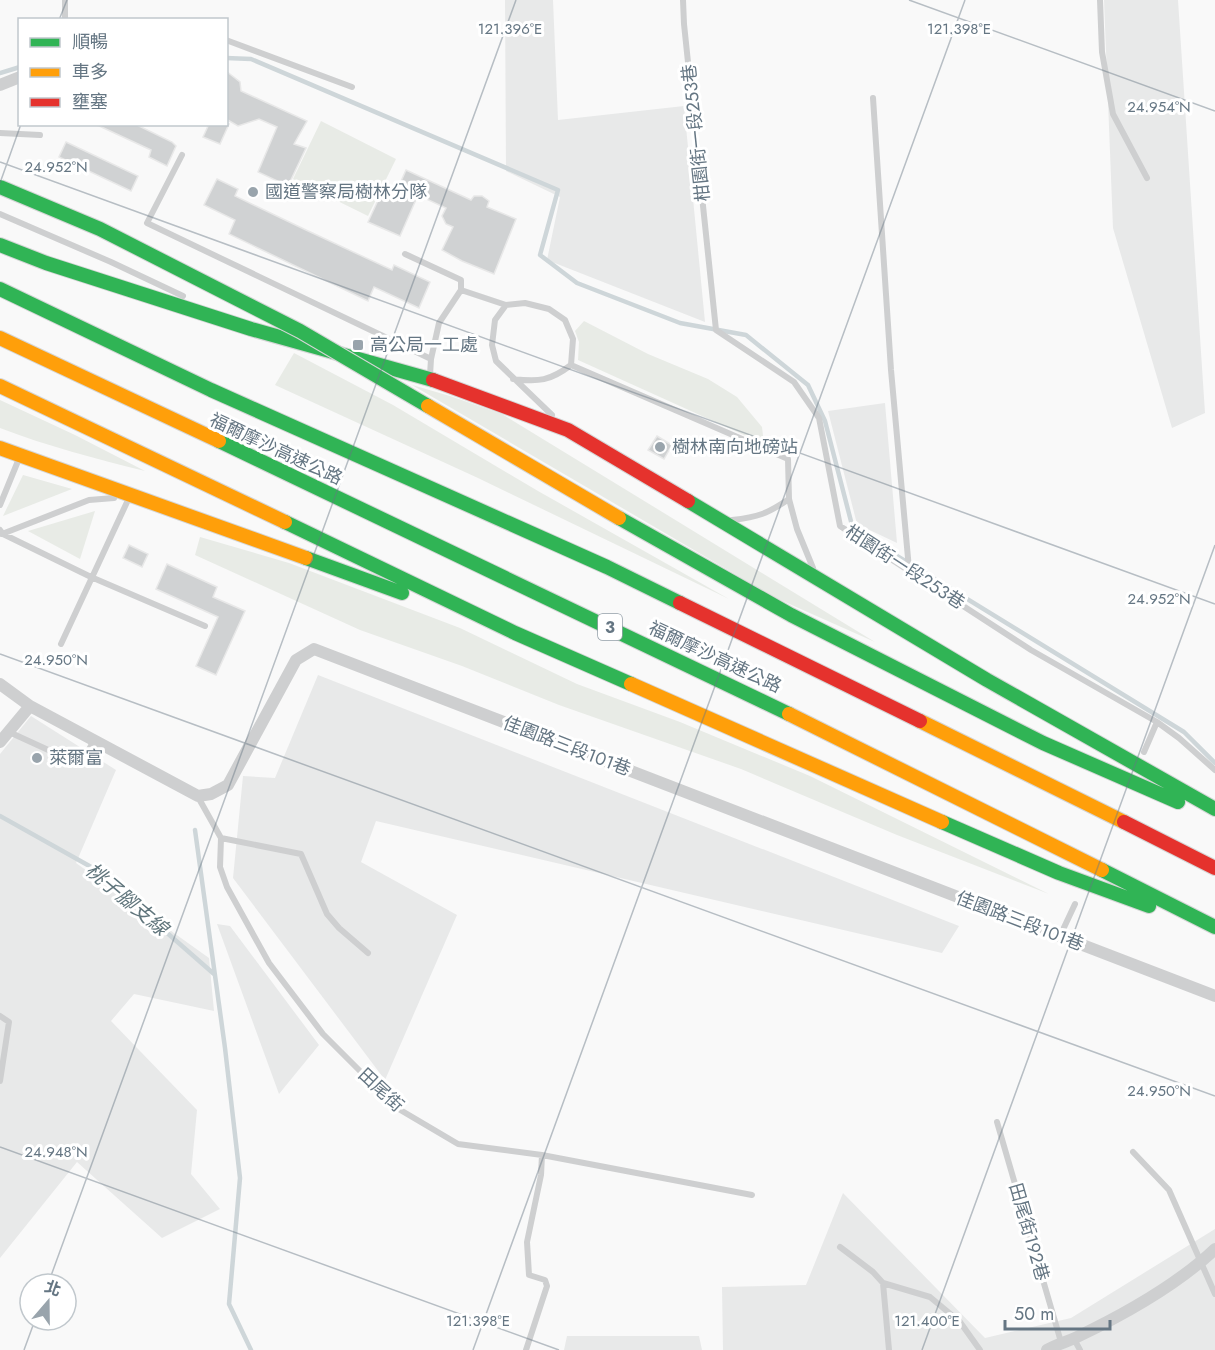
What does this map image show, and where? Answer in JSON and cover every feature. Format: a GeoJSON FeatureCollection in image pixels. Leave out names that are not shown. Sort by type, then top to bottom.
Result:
{"type":"FeatureCollection","features":[{"type":"Feature","properties":{"kind":"highway"},"geometry":{"type":"LineString","coordinates":[[0,187],[100,229],[300,331],[619,518],[792,615],[1022,732],[1215,820]]}},
{"type":"Feature","properties":{"kind":"highway"},"geometry":{"type":"LineString","coordinates":[[0,245],[45,263],[251,329],[430,379],[568,430],[987,680],[1215,809]]}},
{"type":"Feature","properties":{"kind":"highway","name":"福爾摩沙高速公路"},"geometry":{"type":"LineString","coordinates":[[0,289],[211,390],[607,567],[1215,868]]}},
{"type":"Feature","properties":{"kind":"highway","name":"福爾摩沙高速公路"},"geometry":{"type":"LineString","coordinates":[[0,338],[806,720],[1052,843],[1215,928]]}},
{"type":"Feature","properties":{"kind":"highway"},"geometry":{"type":"LineString","coordinates":[[0,386],[515,633],[1059,873],[1215,928]]}},
{"type":"Feature","properties":{"kind":"highway"},"geometry":{"type":"LineString","coordinates":[[0,448],[515,633]]}},
{"type":"Feature","properties":{"kind":"street"},"geometry":{"type":"LineString","coordinates":[[0,85],[18,78]]}},
{"type":"Feature","properties":{"kind":"street","name":"佳園路三段101巷"},"geometry":{"type":"LineString","coordinates":[[198,796],[211,794],[228,786],[296,660],[314,649],[1215,996]]}},
{"type":"Feature","properties":{"kind":"street"},"geometry":{"type":"LineString","coordinates":[[0,684],[30,706],[198,796]]}},
{"type":"Feature","properties":{"kind":"street"},"geometry":{"type":"LineString","coordinates":[[0,742],[30,706]]}},
{"type":"Feature","properties":{"kind":"street"},"geometry":{"type":"LineString","coordinates":[[1047,1350],[1061,1342],[1077,1344],[1201,1262],[1215,1249]]}},
{"type":"Feature","properties":{"kind":"lane"},"geometry":{"type":"LineString","coordinates":[[65,0],[65,18]]}},
{"type":"Feature","properties":{"kind":"lane","name":"柑園街一段253巷"},"geometry":{"type":"LineString","coordinates":[[683,0],[716,330],[794,382],[819,418],[840,526],[1031,650],[1157,722],[1215,770]]}},
{"type":"Feature","properties":{"kind":"lane"},"geometry":{"type":"LineString","coordinates":[[1100,0],[1102,52],[1113,114],[1147,178]]}},
{"type":"Feature","properties":{"kind":"lane"},"geometry":{"type":"LineString","coordinates":[[228,41],[352,87]]}},
{"type":"Feature","properties":{"kind":"lane"},"geometry":{"type":"LineString","coordinates":[[873,98],[891,370],[909,570]]}},
{"type":"Feature","properties":{"kind":"lane"},"geometry":{"type":"LineString","coordinates":[[0,133],[40,135]]}},
{"type":"Feature","properties":{"kind":"lane"},"geometry":{"type":"LineString","coordinates":[[182,154],[147,223],[431,359]]}},
{"type":"Feature","properties":{"kind":"lane"},"geometry":{"type":"LineString","coordinates":[[0,214],[111,262],[186,298]]}},
{"type":"Feature","properties":{"kind":"lane"},"geometry":{"type":"LineString","coordinates":[[405,254],[461,280],[461,290],[439,323],[431,359],[430,379]]}},
{"type":"Feature","properties":{"kind":"lane"},"geometry":{"type":"LineString","coordinates":[[461,290],[506,305],[525,303],[549,309],[565,320],[573,339],[571,365]]}},
{"type":"Feature","properties":{"kind":"lane"},"geometry":{"type":"LineString","coordinates":[[197,303],[251,329]]}},
{"type":"Feature","properties":{"kind":"lane"},"geometry":{"type":"LineString","coordinates":[[506,305],[495,320],[492,345],[496,361],[568,430]]}},
{"type":"Feature","properties":{"kind":"lane"},"geometry":{"type":"LineString","coordinates":[[513,378],[537,381],[557,375],[571,365]]}},
{"type":"Feature","properties":{"kind":"lane"},"geometry":{"type":"LineString","coordinates":[[571,365],[788,459],[789,499],[818,579]]}},
{"type":"Feature","properties":{"kind":"lane"},"geometry":{"type":"LineString","coordinates":[[0,505],[20,456]]}},
{"type":"Feature","properties":{"kind":"lane"},"geometry":{"type":"LineString","coordinates":[[1,533],[89,500],[130,496]]}},
{"type":"Feature","properties":{"kind":"lane"},"geometry":{"type":"LineString","coordinates":[[61,644],[130,496]]}},
{"type":"Feature","properties":{"kind":"lane"},"geometry":{"type":"LineString","coordinates":[[723,522],[758,517],[772,511],[789,499]]}},
{"type":"Feature","properties":{"kind":"lane"},"geometry":{"type":"LineString","coordinates":[[1,533],[91,577],[205,626]]}},
{"type":"Feature","properties":{"kind":"lane"},"geometry":{"type":"LineString","coordinates":[[1144,752],[1157,722]]}},
{"type":"Feature","properties":{"kind":"lane"},"geometry":{"type":"LineString","coordinates":[[8,732],[81,765],[94,740]]}},
{"type":"Feature","properties":{"kind":"lane","name":"田尾街"},"geometry":{"type":"LineString","coordinates":[[198,796],[221,838],[220,867],[227,887],[269,963],[323,1034],[397,1108],[458,1144],[542,1155],[752,1195]]}},
{"type":"Feature","properties":{"kind":"lane"},"geometry":{"type":"LineString","coordinates":[[221,838],[301,854],[327,914],[339,928],[368,953]]}},
{"type":"Feature","properties":{"kind":"lane"},"geometry":{"type":"LineString","coordinates":[[1060,936],[1075,904]]}},
{"type":"Feature","properties":{"kind":"lane"},"geometry":{"type":"LineString","coordinates":[[0,1016],[9,1022],[0,1081]]}},
{"type":"Feature","properties":{"kind":"lane","name":"田尾街192巷"},"geometry":{"type":"LineString","coordinates":[[997,1122],[1061,1342]]}},
{"type":"Feature","properties":{"kind":"lane"},"geometry":{"type":"LineString","coordinates":[[1133,1152],[1169,1190],[1215,1294]]}},
{"type":"Feature","properties":{"kind":"lane"},"geometry":{"type":"LineString","coordinates":[[526,1350],[547,1286],[545,1280],[529,1275],[527,1242],[541,1175],[542,1155]]}},
{"type":"Feature","properties":{"kind":"lane"},"geometry":{"type":"LineString","coordinates":[[840,1247],[884,1283],[930,1297],[960,1322],[980,1350]]}},
{"type":"Feature","properties":{"kind":"lane"},"geometry":{"type":"LineString","coordinates":[[884,1283],[889,1350]]}},
{"type":"Feature","properties":{"kind":"shaded area"},"geometry":{"type":"Polygon","coordinates":[[[505,0],[553,0],[558,120],[684,106],[705,322],[547,260],[560,197],[506,171],[505,0]]]}},
{"type":"Feature","properties":{"kind":"shaded area"},"geometry":{"type":"Polygon","coordinates":[[[1104,0],[1178,0],[1205,413],[1172,428],[1113,228],[1104,0]]]}},
{"type":"Feature","properties":{"kind":"shaded area"},"geometry":{"type":"Polygon","coordinates":[[[321,121],[396,159],[368,216],[293,179],[321,121]]]}},
{"type":"Feature","properties":{"kind":"shaded area"},"geometry":{"type":"Polygon","coordinates":[[[584,321],[648,354],[708,379],[737,397],[762,427],[764,444],[578,360],[579,342],[575,331],[584,321]]]}},
{"type":"Feature","properties":{"kind":"shaded area"},"geometry":{"type":"Polygon","coordinates":[[[294,353],[393,405],[538,491],[729,599],[478,478],[275,385],[294,353]]]}},
{"type":"Feature","properties":{"kind":"shaded area"},"geometry":{"type":"Polygon","coordinates":[[[412,385],[502,414],[875,642],[776,598],[412,385]]]}},
{"type":"Feature","properties":{"kind":"shaded area"},"geometry":{"type":"Polygon","coordinates":[[[0,400],[145,471],[72,452],[0,428],[0,400]]]}},
{"type":"Feature","properties":{"kind":"shaded area"},"geometry":{"type":"Polygon","coordinates":[[[885,403],[897,543],[857,524],[828,411],[885,403]]]}},
{"type":"Feature","properties":{"kind":"shaded area"},"geometry":{"type":"Polygon","coordinates":[[[23,475],[72,489],[3,516],[23,475]]]}},
{"type":"Feature","properties":{"kind":"shaded area"},"geometry":{"type":"Polygon","coordinates":[[[95,511],[80,559],[28,531],[95,511]]]}},
{"type":"Feature","properties":{"kind":"shaded area"},"geometry":{"type":"Polygon","coordinates":[[[200,537],[289,563],[460,628],[577,684],[680,722],[810,776],[1049,894],[897,835],[741,769],[559,705],[462,666],[360,630],[195,555],[200,537]]]}},
{"type":"Feature","properties":{"kind":"shaded area"},"geometry":{"type":"Polygon","coordinates":[[[318,675],[959,926],[942,953],[376,821],[361,862],[457,915],[385,1080],[233,878],[243,776],[275,778],[318,675]]]}},
{"type":"Feature","properties":{"kind":"shaded area"},"geometry":{"type":"Polygon","coordinates":[[[31,716],[116,770],[76,863],[209,958],[214,1011],[134,994],[111,1021],[197,1110],[191,1174],[220,1209],[162,1238],[77,1162],[0,1258],[0,754],[31,716]]]}},
{"type":"Feature","properties":{"kind":"shaded area"},"geometry":{"type":"Polygon","coordinates":[[[217,924],[230,926],[319,1045],[279,1094],[217,924]]]}},
{"type":"Feature","properties":{"kind":"shaded area"},"geometry":{"type":"Polygon","coordinates":[[[843,1193],[985,1338],[1071,1318],[1215,1229],[1215,1350],[723,1350],[722,1287],[806,1285],[843,1193]]]}},
{"type":"Feature","properties":{"kind":"shaded area"},"geometry":{"type":"Polygon","coordinates":[[[567,1336],[699,1336],[702,1350],[564,1350],[567,1336]]]}},
{"type":"Feature","properties":{"kind":"building"},"geometry":{"type":"Polygon","coordinates":[[[228,73],[240,82],[241,91],[307,121],[294,144],[306,148],[288,186],[258,172],[277,127],[259,119],[238,126],[228,120],[228,73]]]}},
{"type":"Feature","properties":{"kind":"building"},"geometry":{"type":"Polygon","coordinates":[[[229,124],[220,144],[203,137],[208,126],[228,126],[229,124]]]}},
{"type":"Feature","properties":{"kind":"building"},"geometry":{"type":"Polygon","coordinates":[[[99,126],[139,126],[176,146],[167,166],[149,157],[151,150],[99,126]]]}},
{"type":"Feature","properties":{"kind":"building"},"geometry":{"type":"Polygon","coordinates":[[[66,142],[138,176],[131,191],[59,157],[66,142]]]}},
{"type":"Feature","properties":{"kind":"building"},"geometry":{"type":"Polygon","coordinates":[[[406,170],[471,200],[474,196],[482,196],[489,201],[487,207],[516,219],[494,274],[442,250],[453,227],[446,224],[442,216],[446,208],[418,195],[400,236],[368,222],[386,183],[398,188],[406,170]]]}},
{"type":"Feature","properties":{"kind":"building"},"geometry":{"type":"Polygon","coordinates":[[[217,179],[238,189],[235,196],[392,270],[394,265],[430,282],[419,308],[374,287],[368,301],[229,234],[235,220],[204,205],[217,179]]]}},
{"type":"Feature","properties":{"kind":"building","name":"樹林南向地磅站"},"geometry":{"type":"Polygon","coordinates":[[[657,436],[672,445],[664,459],[648,450],[657,436]]]}},
{"type":"Feature","properties":{"kind":"building"},"geometry":{"type":"Polygon","coordinates":[[[129,545],[148,554],[142,567],[123,558],[129,545]]]}},
{"type":"Feature","properties":{"kind":"building"},"geometry":{"type":"Polygon","coordinates":[[[167,564],[217,587],[213,597],[245,611],[216,675],[196,666],[218,617],[156,589],[167,564]]]}},
{"type":"Feature","properties":{"kind":"waterway"},"geometry":{"type":"LineString","coordinates":[[228,58],[251,59],[558,190],[540,255],[577,283],[680,323],[746,335],[808,385],[825,421],[853,529],[1184,732],[1215,763]]}},
{"type":"Feature","properties":{"kind":"waterway"},"geometry":{"type":"LineString","coordinates":[[0,73],[18,68]]}},
{"type":"Feature","properties":{"kind":"waterway","name":"桃子腳支線"},"geometry":{"type":"LineString","coordinates":[[0,816],[93,868],[214,974]]}},
{"type":"Feature","properties":{"kind":"waterway"},"geometry":{"type":"LineString","coordinates":[[195,830],[240,1178],[229,1304],[251,1350]]}},
{"type":"Feature","properties":{"kind":"traffic: fast"},"geometry":{"type":"LineString","coordinates":[[0,187],[100,229],[300,331],[428,406]]}},
{"type":"Feature","properties":{"kind":"traffic: fast"},"geometry":{"type":"LineString","coordinates":[[0,245],[46,263],[251,329],[433,380]]}},
{"type":"Feature","properties":{"kind":"traffic: fast"},"geometry":{"type":"LineString","coordinates":[[0,289],[211,390],[607,567],[680,603]]}},
{"type":"Feature","properties":{"kind":"traffic: fast"},"geometry":{"type":"LineString","coordinates":[[219,441],[789,714]]}},
{"type":"Feature","properties":{"kind":"traffic: fast"},"geometry":{"type":"LineString","coordinates":[[688,501],[987,680],[1215,809]]}},
{"type":"Feature","properties":{"kind":"traffic: fast"},"geometry":{"type":"LineString","coordinates":[[619,518],[791,615],[1043,743],[1178,802]]}},
{"type":"Feature","properties":{"kind":"traffic: fast"},"geometry":{"type":"LineString","coordinates":[[285,522],[515,633],[631,684]]}},
{"type":"Feature","properties":{"kind":"traffic: fast"},"geometry":{"type":"LineString","coordinates":[[306,558],[402,593]]}},
{"type":"Feature","properties":{"kind":"traffic: fast"},"geometry":{"type":"LineString","coordinates":[[942,822],[1059,873],[1149,906]]}},
{"type":"Feature","properties":{"kind":"traffic: fast"},"geometry":{"type":"LineString","coordinates":[[1102,870],[1215,927]]}},
{"type":"Feature","properties":{"kind":"traffic: slow"},"geometry":{"type":"LineString","coordinates":[[0,338],[219,441]]}},
{"type":"Feature","properties":{"kind":"traffic: slow"},"geometry":{"type":"LineString","coordinates":[[0,386],[285,522]]}},
{"type":"Feature","properties":{"kind":"traffic: slow"},"geometry":{"type":"LineString","coordinates":[[428,406],[619,518]]}},
{"type":"Feature","properties":{"kind":"traffic: slow"},"geometry":{"type":"LineString","coordinates":[[0,448],[306,558]]}},
{"type":"Feature","properties":{"kind":"traffic: slow"},"geometry":{"type":"LineString","coordinates":[[631,684],[942,822]]}},
{"type":"Feature","properties":{"kind":"traffic: slow"},"geometry":{"type":"LineString","coordinates":[[789,714],[1102,870]]}},
{"type":"Feature","properties":{"kind":"traffic: slow"},"geometry":{"type":"LineString","coordinates":[[920,721],[1124,822]]}},
{"type":"Feature","properties":{"kind":"traffic: jam"},"geometry":{"type":"LineString","coordinates":[[433,380],[568,430],[688,501]]}},
{"type":"Feature","properties":{"kind":"traffic: jam"},"geometry":{"type":"LineString","coordinates":[[680,603],[920,721]]}},
{"type":"Feature","properties":{"kind":"traffic: jam"},"geometry":{"type":"LineString","coordinates":[[1124,822],[1215,868]]}},
{"type":"Feature","properties":{"kind":"place","name":"國道警察局樹林分隊"},"geometry":{"type":"Point","coordinates":[253,192]}},
{"type":"Feature","properties":{"kind":"place","name":"高公局一工處"},"geometry":{"type":"Point","coordinates":[358,345]}},
{"type":"Feature","properties":{"kind":"place","name":"樹林南向地磅站"},"geometry":{"type":"Point","coordinates":[660,447]}},
{"type":"Feature","properties":{"kind":"place","name":"萊爾富"},"geometry":{"type":"Point","coordinates":[37,758]}}]}
